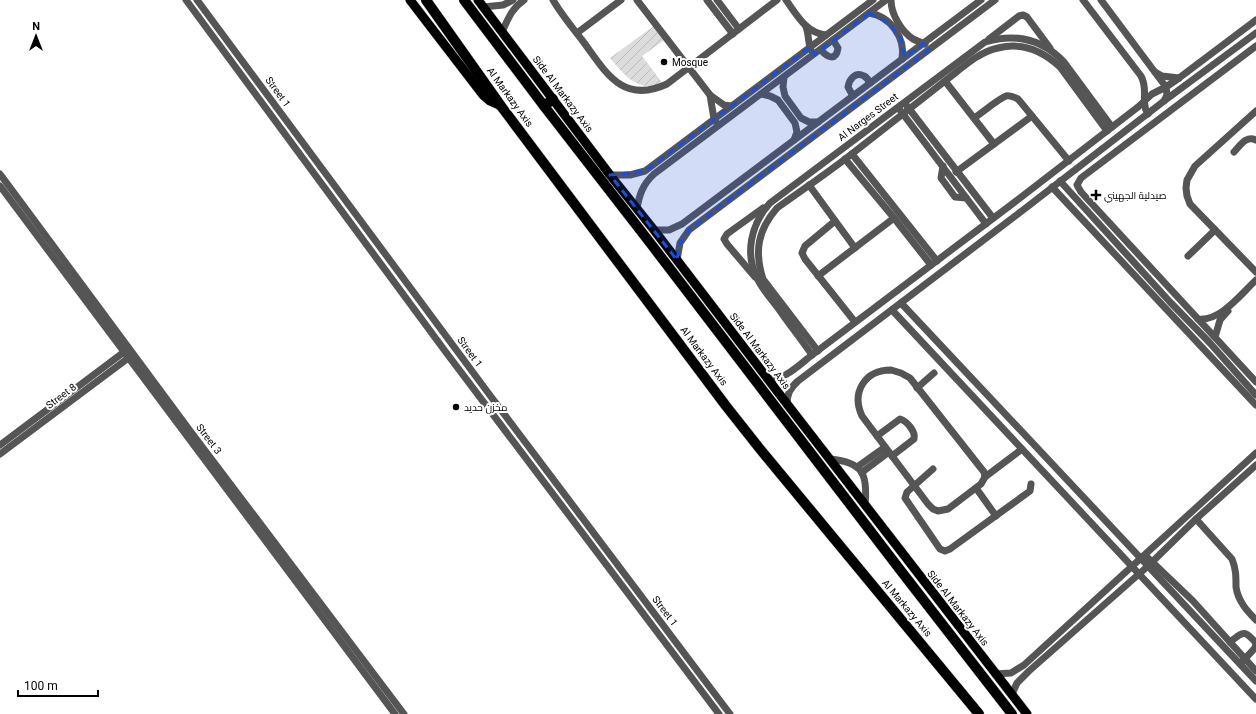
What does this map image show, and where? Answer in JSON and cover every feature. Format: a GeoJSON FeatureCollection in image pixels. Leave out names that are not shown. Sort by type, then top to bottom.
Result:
{"type":"FeatureCollection","features":[{"type":"Feature","properties":{"kind":"highway","name":"Al Markazy Axis"},"geometry":{"type":"LineString","coordinates":[[426,0],[501,106],[755,443],[974,710],[979,714]]}},
{"type":"Feature","properties":{"kind":"highway","name":"Al Markazy Axis"},"geometry":{"type":"LineString","coordinates":[[464,0],[906,578],[1012,714]]}},
{"type":"Feature","properties":{"kind":"highway"},"geometry":{"type":"LineString","coordinates":[[544,106],[553,99]]}},
{"type":"Feature","properties":{"kind":"main road"},"geometry":{"type":"LineString","coordinates":[[410,0],[483,95],[490,101],[501,106]]}},
{"type":"Feature","properties":{"kind":"main road","name":"Side Al Markazy Axis"},"geometry":{"type":"LineString","coordinates":[[481,4],[610,175],[1027,714]]}},
{"type":"Feature","properties":{"kind":"street","name":"Street 1"},"geometry":{"type":"LineString","coordinates":[[186,0],[445,351],[718,714]]}},
{"type":"Feature","properties":{"kind":"street","name":"Street 1"},"geometry":{"type":"LineString","coordinates":[[197,0],[532,453],[730,714]]}},
{"type":"Feature","properties":{"kind":"street"},"geometry":{"type":"LineString","coordinates":[[481,4],[503,5],[512,0]]}},
{"type":"Feature","properties":{"kind":"street"},"geometry":{"type":"LineString","coordinates":[[502,32],[511,12],[524,0]]}},
{"type":"Feature","properties":{"kind":"street"},"geometry":{"type":"LineString","coordinates":[[552,0],[610,77],[633,89],[647,90],[659,88],[667,84],[777,0]]}},
{"type":"Feature","properties":{"kind":"street"},"geometry":{"type":"LineString","coordinates":[[577,33],[621,0]]}},
{"type":"Feature","properties":{"kind":"street"},"geometry":{"type":"LineString","coordinates":[[637,0],[710,95],[724,105],[731,106]]}},
{"type":"Feature","properties":{"kind":"street"},"geometry":{"type":"LineString","coordinates":[[707,0],[736,31]]}},
{"type":"Feature","properties":{"kind":"street"},"geometry":{"type":"LineString","coordinates":[[717,0],[736,31]]}},
{"type":"Feature","properties":{"kind":"street"},"geometry":{"type":"LineString","coordinates":[[786,0],[806,27],[810,47]]}},
{"type":"Feature","properties":{"kind":"street"},"geometry":{"type":"LineString","coordinates":[[610,175],[630,175],[645,171],[873,0]]}},
{"type":"Feature","properties":{"kind":"street"},"geometry":{"type":"LineString","coordinates":[[637,209],[638,198],[650,178],[886,0]]}},
{"type":"Feature","properties":{"kind":"street"},"geometry":{"type":"LineString","coordinates":[[891,0],[893,15],[907,34],[914,40],[924,43],[929,50]]}},
{"type":"Feature","properties":{"kind":"street"},"geometry":{"type":"LineString","coordinates":[[969,0],[969,9]]}},
{"type":"Feature","properties":{"kind":"street"},"geometry":{"type":"LineString","coordinates":[[654,230],[669,230],[676,228],[981,0]]}},
{"type":"Feature","properties":{"kind":"street"},"geometry":{"type":"LineString","coordinates":[[677,260],[680,243],[689,230],[995,0]]}},
{"type":"Feature","properties":{"kind":"street"},"geometry":{"type":"LineString","coordinates":[[1083,0],[1141,76],[1146,89],[1144,108],[1148,114]]}},
{"type":"Feature","properties":{"kind":"street"},"geometry":{"type":"LineString","coordinates":[[1101,0],[1166,87],[1167,95],[1164,101]]}},
{"type":"Feature","properties":{"kind":"street"},"geometry":{"type":"LineString","coordinates":[[869,13],[879,15],[887,21],[901,39],[903,48],[902,59]]}},
{"type":"Feature","properties":{"kind":"street"},"geometry":{"type":"LineString","coordinates":[[985,42],[1019,16],[1023,15],[1027,17],[1054,53]]}},
{"type":"Feature","properties":{"kind":"street"},"geometry":{"type":"LineString","coordinates":[[768,378],[779,378],[792,370],[1020,198],[1138,107],[1156,91],[1166,87],[1179,78],[1256,20]]}},
{"type":"Feature","properties":{"kind":"street"},"geometry":{"type":"LineString","coordinates":[[806,27],[815,33],[826,35]]}},
{"type":"Feature","properties":{"kind":"street"},"geometry":{"type":"LineString","coordinates":[[787,404],[789,391],[798,381],[1164,101],[1256,33]]}},
{"type":"Feature","properties":{"kind":"street","name":"Al Narges Street"},"geometry":{"type":"LineString","coordinates":[[815,353],[763,279],[758,258],[758,247],[760,236],[770,217],[777,208],[852,154],[903,108],[985,42],[1009,37],[1021,38],[1044,46],[1064,62],[1110,129]]}},
{"type":"Feature","properties":{"kind":"street"},"geometry":{"type":"LineString","coordinates":[[810,47],[826,56],[835,56],[838,48],[833,40]]}},
{"type":"Feature","properties":{"kind":"street","name":"Al Narges Street"},"geometry":{"type":"LineString","coordinates":[[815,353],[758,281],[752,263],[751,244],[753,231],[759,218],[770,203],[903,108],[945,81],[978,56],[988,51],[1010,46],[1032,49],[1042,53],[1060,67],[1110,129]]}},
{"type":"Feature","properties":{"kind":"street"},"geometry":{"type":"LineString","coordinates":[[1255,388],[1215,337],[1078,189],[1078,181],[1256,46]]}},
{"type":"Feature","properties":{"kind":"street"},"geometry":{"type":"LineString","coordinates":[[1155,72],[1162,76],[1179,78]]}},
{"type":"Feature","properties":{"kind":"street"},"geometry":{"type":"LineString","coordinates":[[853,96],[848,87],[850,80],[859,75],[864,76],[870,83]]}},
{"type":"Feature","properties":{"kind":"street"},"geometry":{"type":"LineString","coordinates":[[784,77],[782,87],[785,96],[801,118],[809,122],[818,122]]}},
{"type":"Feature","properties":{"kind":"street"},"geometry":{"type":"LineString","coordinates":[[945,81],[994,144]]}},
{"type":"Feature","properties":{"kind":"street"},"geometry":{"type":"LineString","coordinates":[[761,94],[778,100],[795,123],[797,132],[794,140]]}},
{"type":"Feature","properties":{"kind":"street"},"geometry":{"type":"LineString","coordinates":[[710,95],[714,119],[719,126]]}},
{"type":"Feature","properties":{"kind":"street"},"geometry":{"type":"LineString","coordinates":[[974,118],[1003,98],[1010,96],[1018,99],[1068,161]]}},
{"type":"Feature","properties":{"kind":"street"},"geometry":{"type":"LineString","coordinates":[[903,108],[943,166],[986,224]]}},
{"type":"Feature","properties":{"kind":"street"},"geometry":{"type":"LineString","coordinates":[[903,108],[993,218]]}},
{"type":"Feature","properties":{"kind":"street"},"geometry":{"type":"LineString","coordinates":[[1256,111],[1195,166],[1187,180],[1187,196],[1190,204],[1256,272]]}},
{"type":"Feature","properties":{"kind":"street"},"geometry":{"type":"LineString","coordinates":[[956,172],[1032,116]]}},
{"type":"Feature","properties":{"kind":"street"},"geometry":{"type":"LineString","coordinates":[[1234,152],[1246,140],[1251,138],[1256,140]]}},
{"type":"Feature","properties":{"kind":"street"},"geometry":{"type":"LineString","coordinates":[[1104,147],[1110,156]]}},
{"type":"Feature","properties":{"kind":"street"},"geometry":{"type":"LineString","coordinates":[[852,154],[937,261]]}},
{"type":"Feature","properties":{"kind":"street"},"geometry":{"type":"LineString","coordinates":[[845,159],[931,265]]}},
{"type":"Feature","properties":{"kind":"street","name":"Street 3"},"geometry":{"type":"LineString","coordinates":[[0,174],[31,222],[102,317],[404,714]]}},
{"type":"Feature","properties":{"kind":"street"},"geometry":{"type":"LineString","coordinates":[[1060,181],[1170,302],[1255,388]]}},
{"type":"Feature","properties":{"kind":"street"},"geometry":{"type":"LineString","coordinates":[[809,185],[856,248]]}},
{"type":"Feature","properties":{"kind":"street","name":"Street 3"},"geometry":{"type":"LineString","coordinates":[[0,186],[31,222]]}},
{"type":"Feature","properties":{"kind":"street"},"geometry":{"type":"LineString","coordinates":[[1052,188],[1256,404]]}},
{"type":"Feature","properties":{"kind":"street"},"geometry":{"type":"LineString","coordinates":[[1020,198],[1027,207]]}},
{"type":"Feature","properties":{"kind":"street"},"geometry":{"type":"LineString","coordinates":[[758,281],[724,239],[727,234],[770,203]]}},
{"type":"Feature","properties":{"kind":"street"},"geometry":{"type":"LineString","coordinates":[[818,276],[894,218]]}},
{"type":"Feature","properties":{"kind":"street"},"geometry":{"type":"LineString","coordinates":[[836,221],[803,250],[803,256],[856,322]]}},
{"type":"Feature","properties":{"kind":"street"},"geometry":{"type":"LineString","coordinates":[[1188,256],[1215,230]]}},
{"type":"Feature","properties":{"kind":"street"},"geometry":{"type":"LineString","coordinates":[[1198,319],[1207,319],[1216,316],[1256,280]]}},
{"type":"Feature","properties":{"kind":"street"},"geometry":{"type":"LineString","coordinates":[[1215,337],[1220,320],[1256,286]]}},
{"type":"Feature","properties":{"kind":"street"},"geometry":{"type":"LineString","coordinates":[[1170,302],[1177,296]]}},
{"type":"Feature","properties":{"kind":"street"},"geometry":{"type":"LineString","coordinates":[[901,303],[1002,411],[1243,661],[1256,671]]}},
{"type":"Feature","properties":{"kind":"street"},"geometry":{"type":"LineString","coordinates":[[892,310],[1256,699]]}},
{"type":"Feature","properties":{"kind":"street","name":"Street 3"},"geometry":{"type":"LineString","coordinates":[[129,353],[395,714]]}},
{"type":"Feature","properties":{"kind":"street","name":"Street 8"},"geometry":{"type":"LineString","coordinates":[[0,446],[129,353]]}},
{"type":"Feature","properties":{"kind":"street","name":"Street 8"},"geometry":{"type":"LineString","coordinates":[[0,454],[129,353]]}},
{"type":"Feature","properties":{"kind":"street"},"geometry":{"type":"LineString","coordinates":[[792,370],[793,377],[798,381]]}},
{"type":"Feature","properties":{"kind":"street"},"geometry":{"type":"LineString","coordinates":[[985,477],[982,467],[906,375],[891,370],[876,373],[864,382],[858,396],[858,406],[862,416],[930,507],[938,511],[948,509],[983,482],[985,477],[1022,449]]}},
{"type":"Feature","properties":{"kind":"street"},"geometry":{"type":"LineString","coordinates":[[917,388],[934,373]]}},
{"type":"Feature","properties":{"kind":"street"},"geometry":{"type":"LineString","coordinates":[[993,419],[1000,416],[1002,411]]}},
{"type":"Feature","properties":{"kind":"street"},"geometry":{"type":"LineString","coordinates":[[857,467],[914,439],[915,436],[904,421],[900,419],[877,436]]}},
{"type":"Feature","properties":{"kind":"street"},"geometry":{"type":"LineString","coordinates":[[1007,433],[1008,429],[1017,426]]}},
{"type":"Feature","properties":{"kind":"street"},"geometry":{"type":"LineString","coordinates":[[862,473],[889,452]]}},
{"type":"Feature","properties":{"kind":"street"},"geometry":{"type":"LineString","coordinates":[[526,457],[532,453]]}},
{"type":"Feature","properties":{"kind":"street"},"geometry":{"type":"LineString","coordinates":[[1012,694],[1017,682],[1026,668],[1132,567],[1256,453]]}},
{"type":"Feature","properties":{"kind":"street"},"geometry":{"type":"LineString","coordinates":[[830,459],[847,461],[857,467],[862,473],[866,485],[865,505]]}},
{"type":"Feature","properties":{"kind":"street"},"geometry":{"type":"LineString","coordinates":[[995,674],[1011,673],[1026,668],[1150,564],[1196,519],[1256,465]]}},
{"type":"Feature","properties":{"kind":"street"},"geometry":{"type":"LineString","coordinates":[[933,469],[906,493],[905,500],[940,549],[943,550],[950,549],[1030,491],[1031,484]]}},
{"type":"Feature","properties":{"kind":"street"},"geometry":{"type":"LineString","coordinates":[[976,488],[996,516]]}},
{"type":"Feature","properties":{"kind":"street"},"geometry":{"type":"LineString","coordinates":[[1196,519],[1232,559],[1237,576],[1236,588],[1239,599],[1244,608],[1256,620]]}},
{"type":"Feature","properties":{"kind":"street"},"geometry":{"type":"LineString","coordinates":[[1150,564],[1193,601],[1230,642],[1256,680]]}},
{"type":"Feature","properties":{"kind":"street"},"geometry":{"type":"LineString","coordinates":[[1230,642],[1244,632],[1256,644],[1255,648],[1243,661]]}},
{"type":"Feature","properties":{"kind":"street"},"geometry":{"type":"LineString","coordinates":[[686,670],[693,665]]}},
{"type":"Feature","properties":{"kind":"highlighted area"},"geometry":{"type":"Polygon","coordinates":[[[869,13],[889,23],[901,39],[905,57],[924,43],[929,50],[689,230],[680,243],[677,260],[610,175],[645,171],[810,47],[815,54],[869,13]]]}},
{"type":"Feature","properties":{"kind":"shaded area"},"geometry":{"type":"Polygon","coordinates":[[[655,25],[666,39],[642,56],[663,84],[646,86],[632,81],[610,58],[655,25]]]}},
{"type":"Feature","properties":{"kind":"place","name":"Mosque"},"geometry":{"type":"Point","coordinates":[664,62]}},
{"type":"Feature","properties":{"kind":"place","name":"صيدلية الجهيني"},"geometry":{"type":"Point","coordinates":[1096,195]}},
{"type":"Feature","properties":{"kind":"place","name":"مخزن حديد"},"geometry":{"type":"Point","coordinates":[456,407]}}]}
